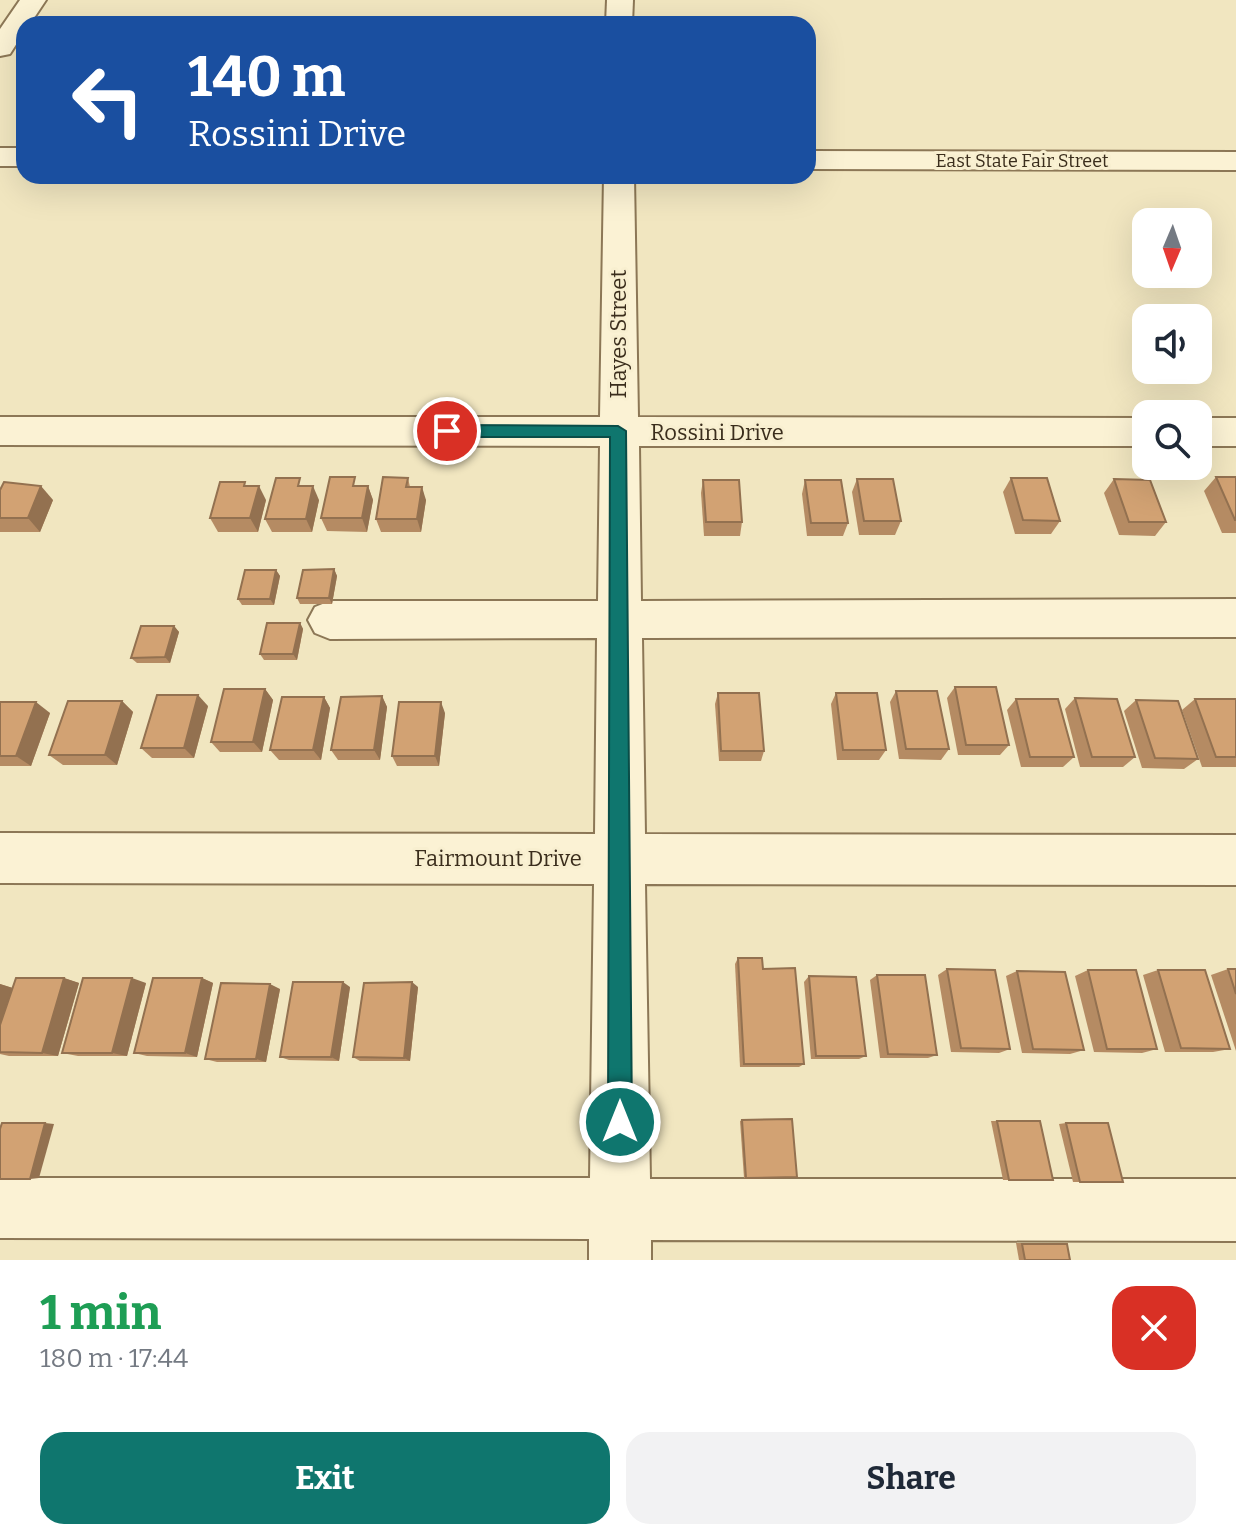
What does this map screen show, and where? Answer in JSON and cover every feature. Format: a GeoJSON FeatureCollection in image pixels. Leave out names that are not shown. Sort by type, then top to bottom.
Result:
{"type":"FeatureCollection","features":[{"type":"Feature","properties":{"kind":"street"},"geometry":{"type":"LineString","coordinates":[[0,48],[16,25]]}},
{"type":"Feature","properties":{"kind":"street","name":"East State Fair Street"},"geometry":{"type":"LineString","coordinates":[[816,160],[1236,161]]}},
{"type":"Feature","properties":{"kind":"street","name":"Hayes Street"},"geometry":{"type":"LineString","coordinates":[[619,184],[620,1235]]}},
{"type":"Feature","properties":{"kind":"street","name":"Rossini Drive"},"geometry":{"type":"LineString","coordinates":[[0,431],[1132,432]]}},
{"type":"Feature","properties":{"kind":"street"},"geometry":{"type":"LineString","coordinates":[[1212,432],[1236,432]]}},
{"type":"Feature","properties":{"kind":"street"},"geometry":{"type":"LineString","coordinates":[[330,620],[1236,618]]}},
{"type":"Feature","properties":{"kind":"street","name":"Fairmount Drive"},"geometry":{"type":"LineString","coordinates":[[0,858],[1236,860]]}},
{"type":"Feature","properties":{"kind":"street"},"geometry":{"type":"LineString","coordinates":[[0,1208],[620,1235],[1236,1210]]}},
{"type":"Feature","properties":{"kind":"building"},"geometry":{"type":"Polygon","coordinates":[[[330,477],[355,477],[353,486],[368,486],[362,518],[321,518],[330,477]]]}},
{"type":"Feature","properties":{"kind":"building"},"geometry":{"type":"Polygon","coordinates":[[[383,477],[408,478],[406,487],[422,487],[417,519],[376,519],[383,477]]]}},
{"type":"Feature","properties":{"kind":"building"},"geometry":{"type":"Polygon","coordinates":[[[1216,477],[1236,477],[1236,520],[1235,520],[1216,477]]]}},
{"type":"Feature","properties":{"kind":"building"},"geometry":{"type":"Polygon","coordinates":[[[276,478],[300,478],[298,486],[313,486],[306,519],[265,519],[276,478]]]}},
{"type":"Feature","properties":{"kind":"building"},"geometry":{"type":"Polygon","coordinates":[[[1011,478],[1047,478],[1060,521],[1023,520],[1011,478]]]}},
{"type":"Feature","properties":{"kind":"building"},"geometry":{"type":"Polygon","coordinates":[[[857,479],[893,479],[901,521],[864,521],[857,479]]]}},
{"type":"Feature","properties":{"kind":"building"},"geometry":{"type":"Polygon","coordinates":[[[1114,479],[1150,480],[1166,522],[1129,522],[1114,479]]]}},
{"type":"Feature","properties":{"kind":"building"},"geometry":{"type":"Polygon","coordinates":[[[703,480],[739,480],[742,522],[706,522],[703,480]]]}},
{"type":"Feature","properties":{"kind":"building"},"geometry":{"type":"Polygon","coordinates":[[[805,480],[841,480],[848,523],[811,523],[805,480]]]}},
{"type":"Feature","properties":{"kind":"building"},"geometry":{"type":"Polygon","coordinates":[[[4,482],[41,486],[28,518],[0,518],[0,490],[4,482]]]}},
{"type":"Feature","properties":{"kind":"building"},"geometry":{"type":"Polygon","coordinates":[[[220,482],[245,482],[244,486],[259,486],[250,518],[210,518],[220,482]]]}},
{"type":"Feature","properties":{"kind":"building"},"geometry":{"type":"Polygon","coordinates":[[[334,569],[329,598],[297,598],[303,570],[334,569]]]}},
{"type":"Feature","properties":{"kind":"building"},"geometry":{"type":"Polygon","coordinates":[[[245,570],[276,570],[270,599],[238,599],[245,570]]]}},
{"type":"Feature","properties":{"kind":"building"},"geometry":{"type":"Polygon","coordinates":[[[267,623],[300,623],[293,654],[260,654],[267,623]]]}},
{"type":"Feature","properties":{"kind":"building"},"geometry":{"type":"Polygon","coordinates":[[[141,626],[174,626],[165,657],[131,658],[141,626]]]}},
{"type":"Feature","properties":{"kind":"building"},"geometry":{"type":"Polygon","coordinates":[[[955,687],[996,687],[1009,745],[966,745],[955,687]]]}},
{"type":"Feature","properties":{"kind":"building"},"geometry":{"type":"Polygon","coordinates":[[[224,689],[265,689],[253,742],[211,742],[224,689]]]}},
{"type":"Feature","properties":{"kind":"building"},"geometry":{"type":"Polygon","coordinates":[[[896,691],[937,691],[949,749],[906,749],[896,691]]]}},
{"type":"Feature","properties":{"kind":"building"},"geometry":{"type":"Polygon","coordinates":[[[718,693],[759,693],[764,751],[721,751],[718,693]]]}},
{"type":"Feature","properties":{"kind":"building"},"geometry":{"type":"Polygon","coordinates":[[[836,693],[877,693],[886,750],[843,750],[836,693]]]}},
{"type":"Feature","properties":{"kind":"building"},"geometry":{"type":"Polygon","coordinates":[[[157,695],[198,695],[184,748],[141,748],[157,695]]]}},
{"type":"Feature","properties":{"kind":"building"},"geometry":{"type":"Polygon","coordinates":[[[382,696],[374,750],[331,750],[341,697],[382,696]]]}},
{"type":"Feature","properties":{"kind":"building"},"geometry":{"type":"Polygon","coordinates":[[[282,697],[324,697],[313,750],[270,750],[282,697]]]}},
{"type":"Feature","properties":{"kind":"building"},"geometry":{"type":"Polygon","coordinates":[[[1075,698],[1117,699],[1135,757],[1092,757],[1075,698]]]}},
{"type":"Feature","properties":{"kind":"building"},"geometry":{"type":"Polygon","coordinates":[[[1016,699],[1058,699],[1074,757],[1030,757],[1016,699]]]}},
{"type":"Feature","properties":{"kind":"building"},"geometry":{"type":"Polygon","coordinates":[[[1195,699],[1236,699],[1236,757],[1216,757],[1195,699]]]}},
{"type":"Feature","properties":{"kind":"building"},"geometry":{"type":"Polygon","coordinates":[[[1136,700],[1178,701],[1198,759],[1155,758],[1136,700]]]}},
{"type":"Feature","properties":{"kind":"building"},"geometry":{"type":"Polygon","coordinates":[[[68,701],[122,701],[105,755],[49,755],[68,701]]]}},
{"type":"Feature","properties":{"kind":"building"},"geometry":{"type":"Polygon","coordinates":[[[0,702],[36,702],[16,756],[0,756],[0,702]]]}},
{"type":"Feature","properties":{"kind":"building"},"geometry":{"type":"Polygon","coordinates":[[[399,702],[441,702],[435,756],[392,756],[399,702]]]}},
{"type":"Feature","properties":{"kind":"building"},"geometry":{"type":"Polygon","coordinates":[[[738,958],[762,958],[763,969],[795,968],[804,1064],[744,1064],[738,958]]]}},
{"type":"Feature","properties":{"kind":"building"},"geometry":{"type":"Polygon","coordinates":[[[947,969],[995,970],[1010,1049],[961,1048],[947,969]]]}},
{"type":"Feature","properties":{"kind":"building"},"geometry":{"type":"Polygon","coordinates":[[[1228,969],[1236,969],[1236,994],[1228,969]]]}},
{"type":"Feature","properties":{"kind":"building"},"geometry":{"type":"Polygon","coordinates":[[[1088,970],[1136,970],[1157,1049],[1107,1049],[1088,970]]]}},
{"type":"Feature","properties":{"kind":"building"},"geometry":{"type":"Polygon","coordinates":[[[1158,970],[1205,970],[1230,1049],[1181,1048],[1158,970]]]}},
{"type":"Feature","properties":{"kind":"building"},"geometry":{"type":"Polygon","coordinates":[[[1017,971],[1065,972],[1084,1050],[1033,1049],[1017,971]]]}},
{"type":"Feature","properties":{"kind":"building"},"geometry":{"type":"Polygon","coordinates":[[[877,975],[925,975],[937,1055],[888,1054],[877,975]]]}},
{"type":"Feature","properties":{"kind":"building"},"geometry":{"type":"Polygon","coordinates":[[[809,976],[856,977],[866,1056],[816,1056],[809,976]]]}},
{"type":"Feature","properties":{"kind":"building"},"geometry":{"type":"Polygon","coordinates":[[[16,978],[64,978],[42,1053],[0,1052],[0,1025],[16,978]]]}},
{"type":"Feature","properties":{"kind":"building"},"geometry":{"type":"Polygon","coordinates":[[[83,978],[132,978],[112,1053],[62,1053],[83,978]]]}},
{"type":"Feature","properties":{"kind":"building"},"geometry":{"type":"Polygon","coordinates":[[[153,978],[202,978],[185,1053],[134,1053],[153,978]]]}},
{"type":"Feature","properties":{"kind":"building"},"geometry":{"type":"Polygon","coordinates":[[[293,982],[343,982],[331,1057],[280,1057],[293,982]]]}},
{"type":"Feature","properties":{"kind":"building"},"geometry":{"type":"Polygon","coordinates":[[[412,982],[404,1058],[353,1057],[364,983],[412,982]]]}},
{"type":"Feature","properties":{"kind":"building"},"geometry":{"type":"Polygon","coordinates":[[[221,983],[270,984],[256,1059],[205,1059],[221,983]]]}},
{"type":"Feature","properties":{"kind":"building"},"geometry":{"type":"Polygon","coordinates":[[[792,1119],[797,1177],[746,1178],[742,1120],[792,1119]]]}},
{"type":"Feature","properties":{"kind":"building"},"geometry":{"type":"Polygon","coordinates":[[[997,1121],[1040,1121],[1053,1180],[1009,1180],[997,1121]]]}},
{"type":"Feature","properties":{"kind":"building"},"geometry":{"type":"Polygon","coordinates":[[[2,1123],[45,1123],[30,1179],[0,1179],[2,1123]]]}},
{"type":"Feature","properties":{"kind":"building"},"geometry":{"type":"Polygon","coordinates":[[[1066,1123],[1108,1123],[1123,1182],[1080,1182],[1066,1123]]]}},
{"type":"Feature","properties":{"kind":"building"},"geometry":{"type":"Polygon","coordinates":[[[1022,1244],[1067,1244],[1070,1260],[1025,1260],[1022,1244]]]}},
{"type":"Feature","properties":{"kind":"route"},"geometry":{"type":"LineString","coordinates":[[447,431],[618,431],[620,1122]]}}]}
